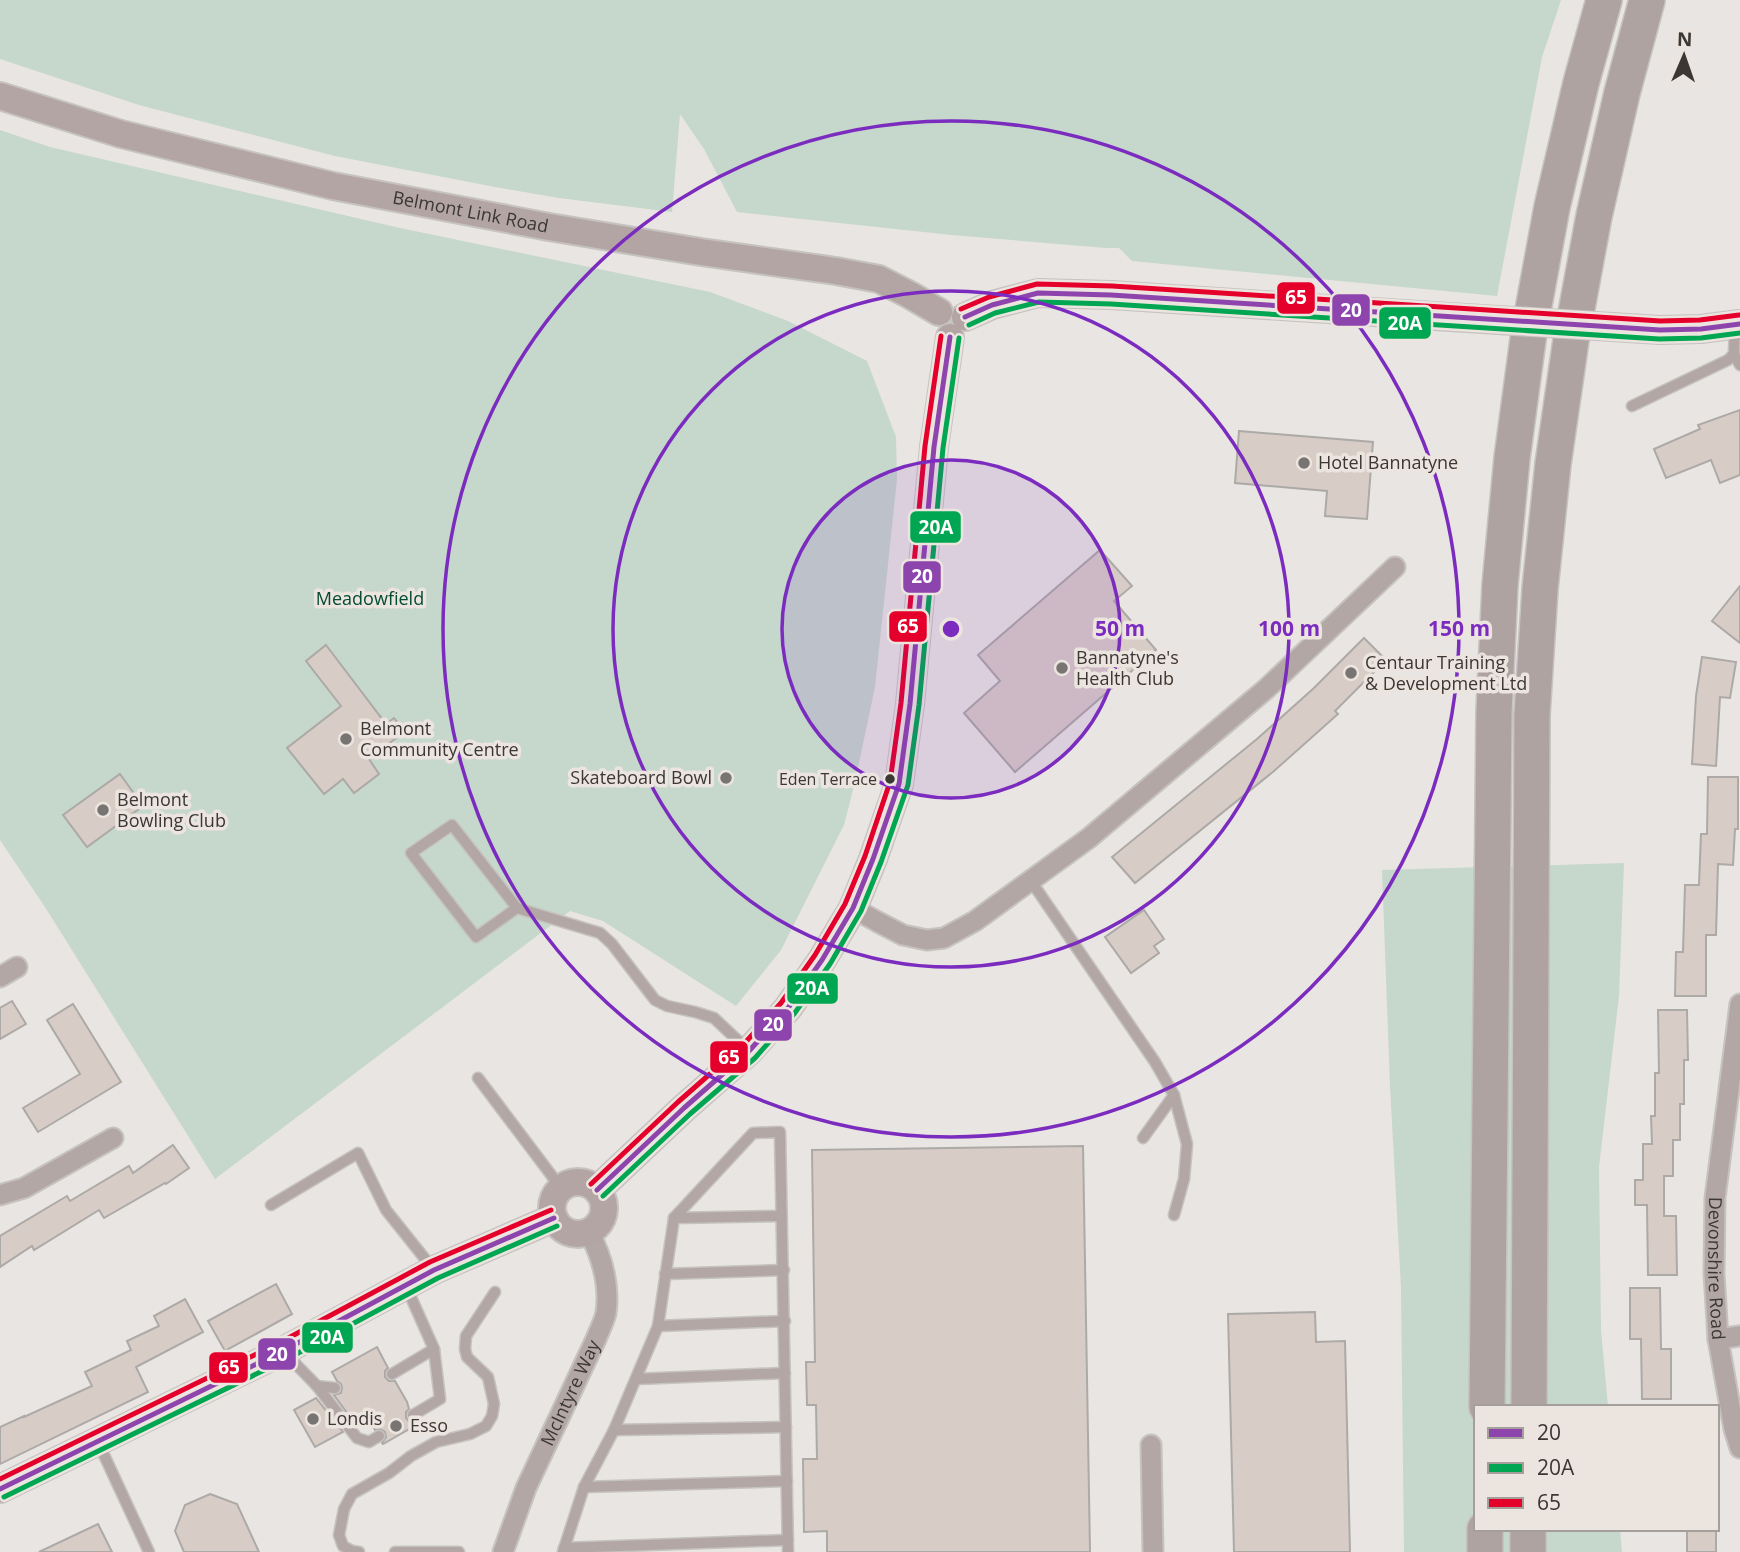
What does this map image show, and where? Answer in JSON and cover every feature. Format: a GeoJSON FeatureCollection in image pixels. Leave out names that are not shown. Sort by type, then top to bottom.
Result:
{"type":"FeatureCollection","features":[{"type":"Feature","properties":{"kind":"highway"},"geometry":{"type":"LineString","coordinates":[[1487,1405],[1494,712],[1500,585],[1512,458],[1529,332],[1552,207],[1581,82],[1604,0]]}},
{"type":"Feature","properties":{"kind":"highway"},"geometry":{"type":"LineString","coordinates":[[1529,1405],[1532,715],[1540,589],[1553,464],[1571,340],[1594,216],[1622,93],[1647,0]]}},
{"type":"Feature","properties":{"kind":"highway"},"geometry":{"type":"LineString","coordinates":[[1485,1531],[1485,1552]]}},
{"type":"Feature","properties":{"kind":"highway"},"geometry":{"type":"LineString","coordinates":[[1528,1531],[1528,1552]]}},
{"type":"Feature","properties":{"kind":"street","name":"Belmont Link Road"},"geometry":{"type":"LineString","coordinates":[[0,96],[121,134],[333,186],[549,227],[879,279],[951,322]]}},
{"type":"Feature","properties":{"kind":"street"},"geometry":{"type":"LineString","coordinates":[[597,1190],[748,1051],[788,1008],[822,960],[853,908],[873,859],[899,784],[910,704],[934,447],[951,322],[992,305],[1038,293],[1111,295],[1660,330],[1738,325]]}},
{"type":"Feature","properties":{"kind":"street"},"geometry":{"type":"LineString","coordinates":[[853,908],[903,935],[928,940],[944,938],[975,921],[1089,838],[1266,689],[1395,567]]}},
{"type":"Feature","properties":{"kind":"street"},"geometry":{"type":"LineString","coordinates":[[0,977],[17,967]]}},
{"type":"Feature","properties":{"kind":"street","name":"Devonshire Road"},"geometry":{"type":"LineString","coordinates":[[1740,1004],[1735,1077],[1715,1198],[1714,1273],[1718,1339],[1734,1429],[1740,1448]]}},
{"type":"Feature","properties":{"kind":"street"},"geometry":{"type":"LineString","coordinates":[[0,1195],[24,1188],[113,1138]]}},
{"type":"Feature","properties":{"kind":"street"},"geometry":{"type":"LineString","coordinates":[[579,1182],[589,1184],[597,1190],[603,1198],[605,1208],[597,1226],[589,1232],[573,1233],[559,1225],[552,1210],[556,1194],[561,1188],[579,1182]]}},
{"type":"Feature","properties":{"kind":"street"},"geometry":{"type":"LineString","coordinates":[[0,1489],[284,1351],[434,1270],[554,1218]]}},
{"type":"Feature","properties":{"kind":"street","name":"McIntyre Way"},"geometry":{"type":"LineString","coordinates":[[503,1552],[526,1488],[606,1314],[606,1283],[600,1253],[589,1232]]}},
{"type":"Feature","properties":{"kind":"street"},"geometry":{"type":"LineString","coordinates":[[1718,1339],[1740,1336]]}},
{"type":"Feature","properties":{"kind":"street"},"geometry":{"type":"LineString","coordinates":[[1151,1445],[1153,1552]]}},
{"type":"Feature","properties":{"kind":"lane"},"geometry":{"type":"LineString","coordinates":[[1738,325],[1734,354],[1740,365]]}},
{"type":"Feature","properties":{"kind":"lane"},"geometry":{"type":"LineString","coordinates":[[1632,406],[1728,360],[1734,354]]}},
{"type":"Feature","properties":{"kind":"lane"},"geometry":{"type":"LineString","coordinates":[[517,908],[476,937],[411,853],[452,825],[517,908],[600,933],[612,944],[655,1000],[667,1006],[714,1018],[748,1051]]}},
{"type":"Feature","properties":{"kind":"lane"},"geometry":{"type":"LineString","coordinates":[[1031,881],[1174,1094],[1187,1144],[1184,1179],[1174,1215]]}},
{"type":"Feature","properties":{"kind":"lane"},"geometry":{"type":"LineString","coordinates":[[478,1078],[561,1188]]}},
{"type":"Feature","properties":{"kind":"lane"},"geometry":{"type":"LineString","coordinates":[[1143,1138],[1174,1094]]}},
{"type":"Feature","properties":{"kind":"lane"},"geometry":{"type":"LineString","coordinates":[[788,1541],[564,1550],[584,1487],[614,1430],[658,1326],[674,1218],[753,1133],[780,1132],[785,1321],[785,1373],[787,1481],[788,1541],[788,1552]]}},
{"type":"Feature","properties":{"kind":"lane"},"geometry":{"type":"LineString","coordinates":[[271,1205],[358,1153],[386,1210],[434,1270]]}},
{"type":"Feature","properties":{"kind":"lane"},"geometry":{"type":"LineString","coordinates":[[674,1218],[781,1216]]}},
{"type":"Feature","properties":{"kind":"lane"},"geometry":{"type":"LineString","coordinates":[[665,1274],[783,1270]]}},
{"type":"Feature","properties":{"kind":"lane"},"geometry":{"type":"LineString","coordinates":[[405,1286],[434,1349],[440,1399],[413,1415]]}},
{"type":"Feature","properties":{"kind":"lane"},"geometry":{"type":"LineString","coordinates":[[359,1552],[343,1546],[339,1535],[344,1510],[352,1494],[436,1442],[470,1434],[486,1426],[492,1416],[494,1404],[488,1377],[467,1357],[464,1349],[466,1336],[495,1292]]}},
{"type":"Feature","properties":{"kind":"lane"},"geometry":{"type":"LineString","coordinates":[[658,1326],[785,1321]]}},
{"type":"Feature","properties":{"kind":"lane"},"geometry":{"type":"LineString","coordinates":[[391,1374],[434,1349]]}},
{"type":"Feature","properties":{"kind":"lane"},"geometry":{"type":"LineString","coordinates":[[284,1351],[317,1387],[357,1438],[369,1442],[379,1436]]}},
{"type":"Feature","properties":{"kind":"lane"},"geometry":{"type":"LineString","coordinates":[[636,1379],[785,1373]]}},
{"type":"Feature","properties":{"kind":"lane"},"geometry":{"type":"LineString","coordinates":[[317,1387],[335,1388]]}},
{"type":"Feature","properties":{"kind":"lane"},"geometry":{"type":"LineString","coordinates":[[614,1430],[786,1427]]}},
{"type":"Feature","properties":{"kind":"lane"},"geometry":{"type":"LineString","coordinates":[[98,1442],[149,1552]]}},
{"type":"Feature","properties":{"kind":"lane"},"geometry":{"type":"LineString","coordinates":[[584,1487],[787,1481]]}},
{"type":"Feature","properties":{"kind":"lane"},"geometry":{"type":"LineString","coordinates":[[395,1552],[459,1552]]}},
{"type":"Feature","properties":{"kind":"green space"},"geometry":{"type":"Polygon","coordinates":[[[0,0],[1561,0],[1542,57],[1497,296],[1132,261],[1119,248],[952,235],[737,212],[704,149],[680,114],[672,212],[559,198],[335,156],[139,105],[0,59],[0,0]]]}},
{"type":"Feature","properties":{"kind":"green space","name":"Meadowfield"},"geometry":{"type":"Polygon","coordinates":[[[0,130],[50,147],[400,228],[710,292],[788,321],[867,361],[896,437],[897,479],[875,687],[844,825],[781,950],[736,1006],[603,921],[570,911],[215,1179],[45,907],[0,840],[0,130]]]}},
{"type":"Feature","properties":{"kind":"green space"},"geometry":{"type":"Polygon","coordinates":[[[1624,863],[1619,996],[1599,1167],[1601,1330],[1608,1405],[1474,1405],[1474,1531],[1620,1531],[1622,1552],[1404,1552],[1401,1288],[1382,870],[1624,863]]]}},
{"type":"Feature","properties":{"kind":"building"},"geometry":{"type":"Polygon","coordinates":[[[1740,410],[1740,475],[1720,483],[1711,460],[1666,478],[1654,449],[1700,429],[1698,425],[1740,410]]]}},
{"type":"Feature","properties":{"kind":"building","name":"Hotel Bannatyne"},"geometry":{"type":"Polygon","coordinates":[[[1239,431],[1373,442],[1367,519],[1325,516],[1327,491],[1235,483],[1239,431]]]}},
{"type":"Feature","properties":{"kind":"building","name":"Bannatyne's Health Club"},"geometry":{"type":"Polygon","coordinates":[[[1100,550],[1132,586],[1114,601],[1156,650],[1015,772],[964,713],[1000,681],[978,655],[1100,550]]]}},
{"type":"Feature","properties":{"kind":"building"},"geometry":{"type":"Polygon","coordinates":[[[1740,586],[1740,643],[1712,621],[1740,586]]]}},
{"type":"Feature","properties":{"kind":"building"},"geometry":{"type":"Polygon","coordinates":[[[1364,638],[1386,660],[1335,711],[1338,714],[1274,771],[1135,883],[1112,857],[1257,739],[1364,638]]]}},
{"type":"Feature","properties":{"kind":"building","name":"Belmont Community Centre"},"geometry":{"type":"Polygon","coordinates":[[[326,645],[386,724],[394,718],[405,731],[369,759],[379,774],[354,793],[343,779],[324,794],[287,748],[341,706],[306,661],[326,645]]]}},
{"type":"Feature","properties":{"kind":"building"},"geometry":{"type":"Polygon","coordinates":[[[1702,657],[1736,662],[1730,698],[1720,697],[1716,766],[1692,764],[1696,696],[1702,657]]]}},
{"type":"Feature","properties":{"kind":"building","name":"Belmont Bowling Club"},"geometry":{"type":"Polygon","coordinates":[[[120,774],[143,806],[87,847],[63,815],[120,774]]]}},
{"type":"Feature","properties":{"kind":"building"},"geometry":{"type":"Polygon","coordinates":[[[1708,777],[1738,777],[1738,829],[1735,829],[1733,865],[1718,864],[1716,935],[1706,935],[1706,996],[1675,996],[1676,952],[1683,952],[1685,885],[1699,885],[1701,834],[1707,834],[1708,777]]]}},
{"type":"Feature","properties":{"kind":"building"},"geometry":{"type":"Polygon","coordinates":[[[1144,910],[1164,939],[1154,946],[1159,953],[1131,973],[1105,937],[1144,910]]]}},
{"type":"Feature","properties":{"kind":"building"},"geometry":{"type":"Polygon","coordinates":[[[12,1001],[26,1024],[0,1039],[0,1008],[12,1001]]]}},
{"type":"Feature","properties":{"kind":"building"},"geometry":{"type":"Polygon","coordinates":[[[73,1004],[121,1082],[38,1132],[23,1108],[80,1074],[47,1020],[73,1004]]]}},
{"type":"Feature","properties":{"kind":"building"},"geometry":{"type":"Polygon","coordinates":[[[1658,1010],[1687,1010],[1688,1060],[1684,1060],[1684,1104],[1680,1104],[1680,1140],[1673,1140],[1673,1176],[1664,1176],[1664,1216],[1676,1216],[1677,1275],[1648,1275],[1647,1205],[1635,1205],[1635,1180],[1643,1180],[1643,1144],[1652,1144],[1651,1116],[1655,1116],[1655,1073],[1659,1073],[1658,1010]]]}},
{"type":"Feature","properties":{"kind":"building"},"geometry":{"type":"Polygon","coordinates":[[[173,1145],[189,1168],[166,1184],[104,1218],[99,1210],[34,1250],[32,1246],[0,1267],[0,1236],[67,1196],[70,1201],[129,1166],[133,1173],[173,1145]]]}},
{"type":"Feature","properties":{"kind":"building"},"geometry":{"type":"Polygon","coordinates":[[[1083,1146],[1090,1552],[827,1552],[827,1531],[804,1532],[803,1459],[817,1459],[816,1405],[807,1405],[806,1362],[815,1362],[812,1150],[1083,1146]]]}},
{"type":"Feature","properties":{"kind":"building"},"geometry":{"type":"Polygon","coordinates":[[[276,1284],[292,1314],[225,1351],[208,1321],[276,1284]]]}},
{"type":"Feature","properties":{"kind":"building"},"geometry":{"type":"Polygon","coordinates":[[[1630,1288],[1660,1288],[1661,1349],[1671,1349],[1671,1399],[1642,1399],[1641,1339],[1630,1339],[1630,1288]]]}},
{"type":"Feature","properties":{"kind":"building"},"geometry":{"type":"Polygon","coordinates":[[[185,1299],[203,1332],[136,1367],[148,1392],[0,1464],[0,1427],[92,1386],[85,1372],[131,1350],[127,1341],[159,1326],[154,1316],[185,1299]]]}},
{"type":"Feature","properties":{"kind":"building"},"geometry":{"type":"Polygon","coordinates":[[[1315,1312],[1316,1342],[1345,1341],[1350,1552],[1234,1552],[1228,1314],[1315,1312]]]}},
{"type":"Feature","properties":{"kind":"building","name":"Esso"},"geometry":{"type":"Polygon","coordinates":[[[377,1347],[388,1368],[385,1377],[389,1381],[395,1381],[407,1402],[409,1409],[406,1418],[418,1424],[383,1444],[385,1432],[375,1430],[370,1422],[363,1426],[361,1422],[356,1425],[334,1395],[341,1393],[342,1388],[332,1372],[377,1347]]]}},
{"type":"Feature","properties":{"kind":"building","name":"Londis"},"geometry":{"type":"Polygon","coordinates":[[[316,1398],[343,1432],[315,1447],[294,1410],[316,1398]]]}},
{"type":"Feature","properties":{"kind":"building"},"geometry":{"type":"Polygon","coordinates":[[[210,1494],[237,1504],[259,1552],[184,1552],[175,1531],[185,1505],[210,1494]]]}},
{"type":"Feature","properties":{"kind":"building"},"geometry":{"type":"Polygon","coordinates":[[[98,1524],[112,1552],[39,1552],[98,1524]]]}},
{"type":"Feature","properties":{"kind":"building"},"geometry":{"type":"Polygon","coordinates":[[[1687,1531],[1716,1531],[1716,1552],[1687,1552],[1687,1531]]]}},
{"type":"Feature","properties":{"kind":"transit line","name":"65"},"geometry":{"type":"LineString","coordinates":[[961,309],[989,297],[1037,284],[1112,286],[1660,321],[1739,315]]}},
{"type":"Feature","properties":{"kind":"transit line","name":"20"},"geometry":{"type":"LineString","coordinates":[[965,317],[992,305],[1038,293],[1111,295],[1660,330],[1740,324]]}},
{"type":"Feature","properties":{"kind":"transit line","name":"20A"},"geometry":{"type":"LineString","coordinates":[[969,325],[995,313],[1039,302],[1111,304],[1659,339],[1701,338],[1740,333]]}},
{"type":"Feature","properties":{"kind":"transit line","name":"65"},"geometry":{"type":"LineString","coordinates":[[591,1184],[743,1045],[781,1003],[815,955],[845,904],[865,856],[890,782],[901,703],[925,446],[941,336]]}},
{"type":"Feature","properties":{"kind":"transit line","name":"20"},"geometry":{"type":"LineString","coordinates":[[597,1190],[749,1051],[788,1008],[822,960],[853,908],[899,784],[910,704],[934,447],[950,337]]}},
{"type":"Feature","properties":{"kind":"transit line","name":"20A"},"geometry":{"type":"LineString","coordinates":[[603,1196],[690,1114],[755,1058],[794,1014],[830,964],[861,911],[908,785],[919,705],[943,448],[959,338]]}},
{"type":"Feature","properties":{"kind":"transit line","name":"65"},"geometry":{"type":"LineString","coordinates":[[0,1479],[279,1343],[430,1262],[551,1210]]}},
{"type":"Feature","properties":{"kind":"transit line","name":"20"},"geometry":{"type":"LineString","coordinates":[[0,1489],[283,1351],[434,1270],[554,1218]]}},
{"type":"Feature","properties":{"kind":"transit line","name":"20A"},"geometry":{"type":"LineString","coordinates":[[4,1497],[287,1359],[438,1278],[557,1226]]}},
{"type":"Feature","properties":{"kind":"place","name":"Hotel Bannatyne"},"geometry":{"type":"Point","coordinates":[1304,463]}},
{"type":"Feature","properties":{"kind":"place","name":"Bannatyne's Health Club"},"geometry":{"type":"Point","coordinates":[1062,668]}},
{"type":"Feature","properties":{"kind":"place","name":"Centaur Training & Development Ltd"},"geometry":{"type":"Point","coordinates":[1351,673]}},
{"type":"Feature","properties":{"kind":"place","name":"Belmont Community Centre"},"geometry":{"type":"Point","coordinates":[346,739]}},
{"type":"Feature","properties":{"kind":"place","name":"Skateboard Bowl"},"geometry":{"type":"Point","coordinates":[726,778]}},
{"type":"Feature","properties":{"kind":"place","name":"Eden Terrace"},"geometry":{"type":"Point","coordinates":[890,779]}},
{"type":"Feature","properties":{"kind":"place","name":"Belmont Bowling Club"},"geometry":{"type":"Point","coordinates":[103,810]}},
{"type":"Feature","properties":{"kind":"place","name":"Londis"},"geometry":{"type":"Point","coordinates":[313,1419]}},
{"type":"Feature","properties":{"kind":"place","name":"Esso"},"geometry":{"type":"Point","coordinates":[396,1426]}}]}
